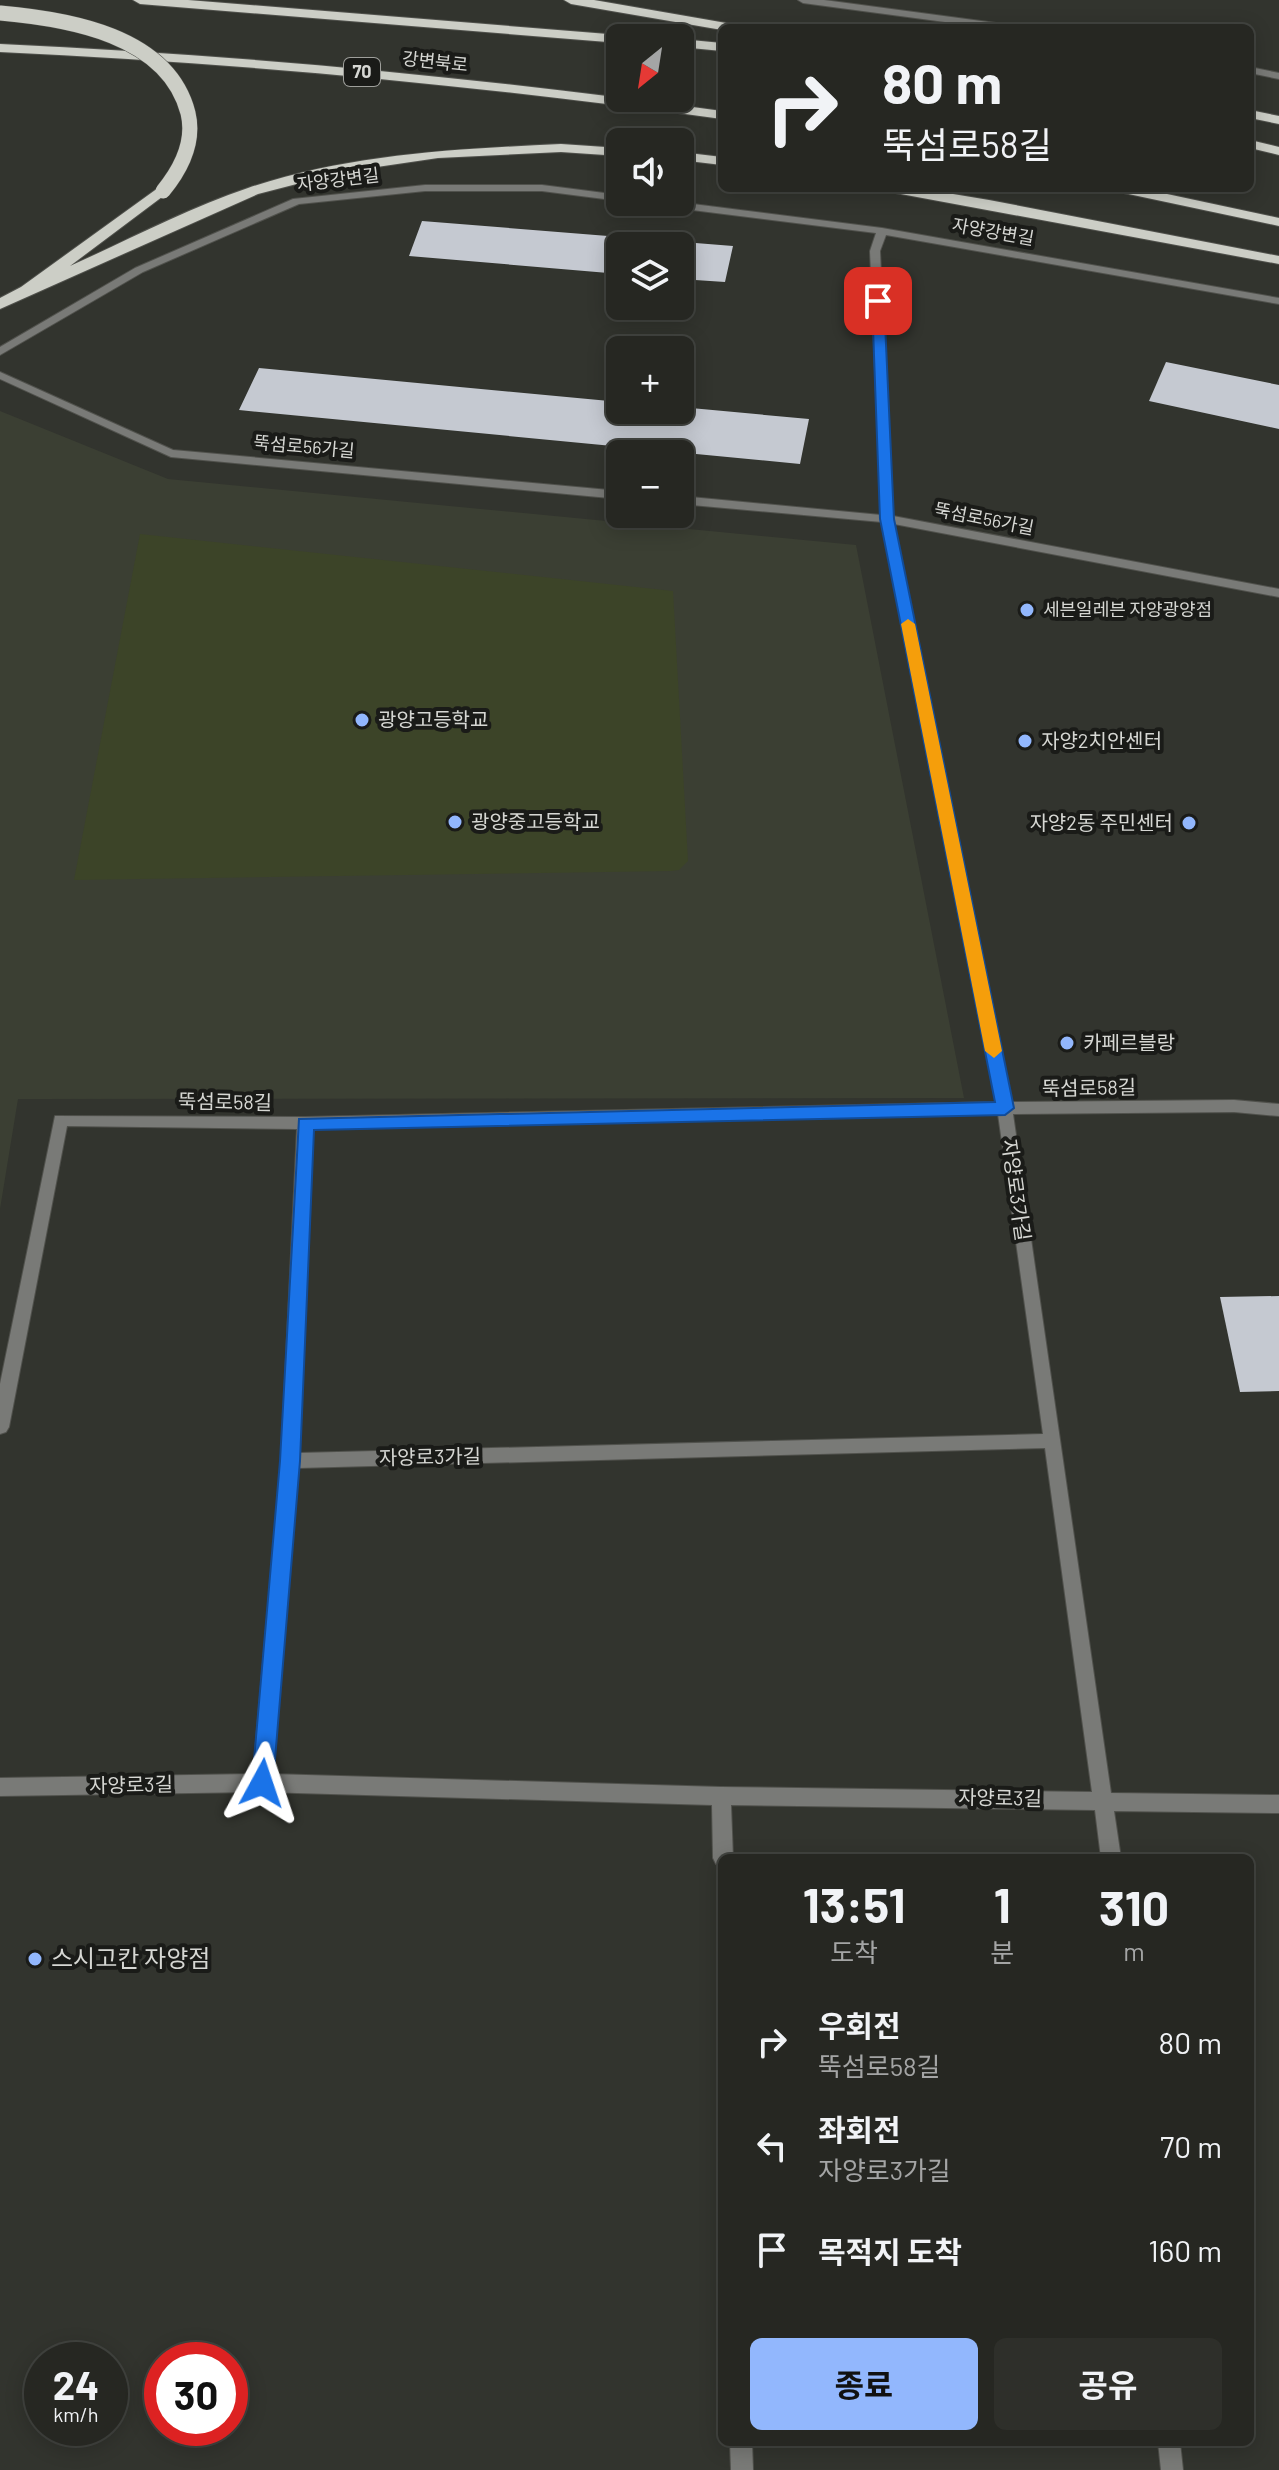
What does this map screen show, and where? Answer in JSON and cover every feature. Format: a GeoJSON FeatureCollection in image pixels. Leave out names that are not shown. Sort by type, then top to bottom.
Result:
{"type":"FeatureCollection","features":[{"type":"Feature","properties":{"kind":"highway"},"geometry":{"type":"LineString","coordinates":[[140,0],[606,38]]}},
{"type":"Feature","properties":{"kind":"highway"},"geometry":{"type":"LineString","coordinates":[[259,0],[556,34]]}},
{"type":"Feature","properties":{"kind":"highway"},"geometry":{"type":"LineString","coordinates":[[571,0],[718,26]]}},
{"type":"Feature","properties":{"kind":"highway"},"geometry":{"type":"LineString","coordinates":[[0,13],[70,20],[119,37],[154,59],[176,81],[187,106],[190,135],[183,163],[163,191],[26,290]]}},
{"type":"Feature","properties":{"kind":"highway"},"geometry":{"type":"LineString","coordinates":[[694,44],[718,47]]}},
{"type":"Feature","properties":{"kind":"highway","name":"강변북로"},"geometry":{"type":"LineString","coordinates":[[0,48],[237,61],[369,73],[718,115]]}},
{"type":"Feature","properties":{"kind":"highway"},"geometry":{"type":"LineString","coordinates":[[1254,115],[1279,120]]}},
{"type":"Feature","properties":{"kind":"highway"},"geometry":{"type":"LineString","coordinates":[[1254,145],[1279,151]]}},
{"type":"Feature","properties":{"kind":"highway"},"geometry":{"type":"LineString","coordinates":[[0,304],[253,191],[343,168],[438,154],[561,148],[606,151]]}},
{"type":"Feature","properties":{"kind":"highway"},"geometry":{"type":"LineString","coordinates":[[694,158],[718,161]]}},
{"type":"Feature","properties":{"kind":"highway"},"geometry":{"type":"LineString","coordinates":[[915,192],[1279,260]]}},
{"type":"Feature","properties":{"kind":"highway"},"geometry":{"type":"LineString","coordinates":[[1138,192],[1279,222]]}},
{"type":"Feature","properties":{"kind":"street"},"geometry":{"type":"LineString","coordinates":[[803,0],[981,24]]}},
{"type":"Feature","properties":{"kind":"street"},"geometry":{"type":"LineString","coordinates":[[1254,71],[1279,76]]}},
{"type":"Feature","properties":{"kind":"street","name":"자양강변길"},"geometry":{"type":"LineString","coordinates":[[0,352],[139,270],[297,201],[425,188],[542,188],[606,196]]}},
{"type":"Feature","properties":{"kind":"street","name":"자양강변길"},"geometry":{"type":"LineString","coordinates":[[694,207],[882,231],[1279,301]]}},
{"type":"Feature","properties":{"kind":"street","name":"자양로3가길"},"geometry":{"type":"LineString","coordinates":[[882,231],[875,251],[887,519],[1005,1108],[1111,1854]]}},
{"type":"Feature","properties":{"kind":"street","name":"뚝섬로56가길"},"geometry":{"type":"LineString","coordinates":[[0,375],[171,453],[606,494]]}},
{"type":"Feature","properties":{"kind":"street","name":"뚝섬로56가길"},"geometry":{"type":"LineString","coordinates":[[694,501],[887,519],[1279,593]]}},
{"type":"Feature","properties":{"kind":"street","name":"뚝섬로58길"},"geometry":{"type":"LineString","coordinates":[[0,1427],[60,1120],[305,1123],[1005,1108],[1234,1106],[1279,1110]]}},
{"type":"Feature","properties":{"kind":"street"},"geometry":{"type":"LineString","coordinates":[[262,1783],[290,1461],[305,1123]]}},
{"type":"Feature","properties":{"kind":"street","name":"자양로3가길"},"geometry":{"type":"LineString","coordinates":[[290,1461],[1050,1441]]}},
{"type":"Feature","properties":{"kind":"street","name":"자양로3길"},"geometry":{"type":"LineString","coordinates":[[0,1787],[262,1783],[721,1796],[1105,1799],[1279,1804]]}},
{"type":"Feature","properties":{"kind":"street"},"geometry":{"type":"LineString","coordinates":[[721,1796],[723,1854]]}},
{"type":"Feature","properties":{"kind":"street"},"geometry":{"type":"LineString","coordinates":[[741,2446],[742,2470]]}},
{"type":"Feature","properties":{"kind":"street"},"geometry":{"type":"LineString","coordinates":[[1169,2446],[1172,2470]]}},
{"type":"Feature","properties":{"kind":"shaded area","name":"광양중고등학교"},"geometry":{"type":"Polygon","coordinates":[[[0,411],[168,479],[606,521],[606,528],[679,528],[856,545],[964,1098],[18,1099],[0,1209],[0,411]]]}},
{"type":"Feature","properties":{"kind":"green space"},"geometry":{"type":"Polygon","coordinates":[[[140,534],[673,591],[688,861],[679,870],[671,871],[74,880],[140,534]]]}},
{"type":"Feature","properties":{"kind":"building"},"geometry":{"type":"Polygon","coordinates":[[[422,221],[606,236],[606,273],[409,256],[422,221]]]}},
{"type":"Feature","properties":{"kind":"building"},"geometry":{"type":"Polygon","coordinates":[[[694,243],[733,246],[725,282],[694,280],[694,243]]]}},
{"type":"Feature","properties":{"kind":"building"},"geometry":{"type":"Polygon","coordinates":[[[1166,362],[1279,385],[1279,429],[1149,401],[1166,362]]]}},
{"type":"Feature","properties":{"kind":"building"},"geometry":{"type":"Polygon","coordinates":[[[259,368],[606,401],[606,424],[694,424],[694,408],[809,419],[800,464],[694,454],[694,440],[606,440],[606,445],[239,410],[259,368]]]}},
{"type":"Feature","properties":{"kind":"building"},"geometry":{"type":"Polygon","coordinates":[[[1279,1296],[1279,1391],[1240,1392],[1220,1297],[1279,1296]]]}},
{"type":"Feature","properties":{"kind":"slow traffic"},"geometry":{"type":"LineString","coordinates":[[908,624],[994,1051]]}},
{"type":"Feature","properties":{"kind":"place","name":"세븐일레븐 자양광양점"},"geometry":{"type":"Point","coordinates":[1027,610]}},
{"type":"Feature","properties":{"kind":"place","name":"광양고등학교"},"geometry":{"type":"Point","coordinates":[362,720]}},
{"type":"Feature","properties":{"kind":"place","name":"자양2치안센터"},"geometry":{"type":"Point","coordinates":[1025,741]}},
{"type":"Feature","properties":{"kind":"place","name":"광양중고등학교"},"geometry":{"type":"Point","coordinates":[455,822]}},
{"type":"Feature","properties":{"kind":"place","name":"자양2동 주민센터"},"geometry":{"type":"Point","coordinates":[1189,823]}},
{"type":"Feature","properties":{"kind":"place","name":"카페르블랑"},"geometry":{"type":"Point","coordinates":[1067,1043]}},
{"type":"Feature","properties":{"kind":"place","name":"스시고칸 자양점"},"geometry":{"type":"Point","coordinates":[35,1959]}},
{"type":"Feature","properties":{"kind":"route"},"geometry":{"type":"LineString","coordinates":[[262,1783],[290,1461],[305,1123],[1005,1108],[887,519],[878,301]]}}]}
